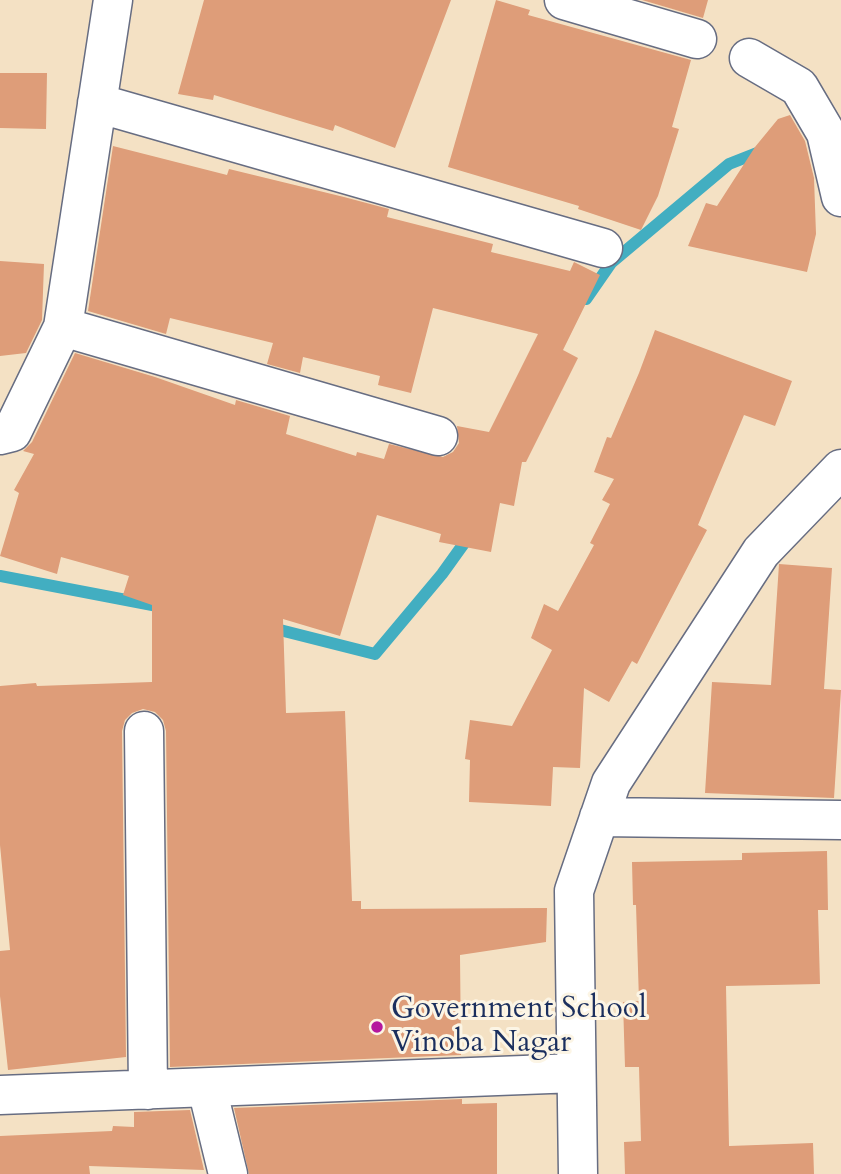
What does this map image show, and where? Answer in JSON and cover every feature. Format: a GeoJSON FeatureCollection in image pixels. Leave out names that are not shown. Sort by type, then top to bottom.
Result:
{"type":"FeatureCollection","features":[{"type":"Feature","properties":{"kind":"street"},"geometry":{"type":"LineString","coordinates":[[0,435],[12,432],[63,327],[113,0]]}},
{"type":"Feature","properties":{"kind":"street"},"geometry":{"type":"LineString","coordinates":[[564,0],[697,39]]}},
{"type":"Feature","properties":{"kind":"street"},"geometry":{"type":"LineString","coordinates":[[749,58],[799,87],[818,119],[841,197]]}},
{"type":"Feature","properties":{"kind":"street"},"geometry":{"type":"LineString","coordinates":[[97,103],[603,248]]}},
{"type":"Feature","properties":{"kind":"street"},"geometry":{"type":"LineString","coordinates":[[63,327],[438,436]]}},
{"type":"Feature","properties":{"kind":"street"},"geometry":{"type":"LineString","coordinates":[[578,1174],[574,891],[611,783],[761,552],[841,469]]}},
{"type":"Feature","properties":{"kind":"street"},"geometry":{"type":"LineString","coordinates":[[144,731],[148,1090]]}},
{"type":"Feature","properties":{"kind":"street"},"geometry":{"type":"LineString","coordinates":[[599,817],[841,820]]}},
{"type":"Feature","properties":{"kind":"street"},"geometry":{"type":"LineString","coordinates":[[0,1095],[576,1073]]}},
{"type":"Feature","properties":{"kind":"street"},"geometry":{"type":"LineString","coordinates":[[207,1088],[228,1174]]}},
{"type":"Feature","properties":{"kind":"building"},"geometry":{"type":"Polygon","coordinates":[[[204,0],[451,0],[395,148],[335,125],[333,131],[214,95],[213,100],[178,94],[204,0]]]}},
{"type":"Feature","properties":{"kind":"building"},"geometry":{"type":"Polygon","coordinates":[[[496,0],[530,10],[528,15],[691,60],[672,127],[679,129],[658,196],[641,230],[578,209],[579,206],[448,167],[496,0]]]}},
{"type":"Feature","properties":{"kind":"building"},"geometry":{"type":"Polygon","coordinates":[[[642,0],[708,0],[703,18],[642,0]]]}},
{"type":"Feature","properties":{"kind":"building"},"geometry":{"type":"Polygon","coordinates":[[[0,73],[47,73],[46,129],[0,128],[0,73]]]}},
{"type":"Feature","properties":{"kind":"building"},"geometry":{"type":"Polygon","coordinates":[[[790,115],[805,141],[814,178],[816,234],[807,272],[688,246],[706,203],[717,206],[755,147],[778,119],[790,115]]]}},
{"type":"Feature","properties":{"kind":"building"},"geometry":{"type":"Polygon","coordinates":[[[113,146],[227,175],[229,169],[344,197],[389,209],[387,217],[493,244],[491,252],[570,271],[574,262],[600,275],[563,350],[578,358],[526,462],[522,462],[514,506],[500,503],[491,552],[439,542],[441,534],[377,515],[340,636],[283,619],[286,713],[345,711],[352,901],[361,901],[361,909],[547,908],[546,942],[460,955],[461,1055],[170,1067],[166,731],[163,720],[155,712],[143,709],[132,713],[125,720],[122,731],[126,1057],[8,1070],[0,996],[0,951],[10,950],[0,845],[0,686],[152,682],[152,605],[123,595],[129,576],[61,557],[57,574],[0,556],[19,493],[14,490],[34,454],[23,451],[32,442],[75,353],[235,405],[236,400],[290,416],[286,434],[356,456],[357,452],[384,459],[389,444],[443,457],[453,452],[459,443],[457,426],[489,432],[538,334],[433,308],[411,393],[378,385],[380,376],[303,357],[300,373],[267,364],[273,343],[170,318],[166,334],[88,311],[113,146]]]}},
{"type":"Feature","properties":{"kind":"building"},"geometry":{"type":"Polygon","coordinates":[[[0,261],[44,264],[42,320],[26,353],[0,356],[0,261]]]}},
{"type":"Feature","properties":{"kind":"building"},"geometry":{"type":"Polygon","coordinates":[[[655,330],[792,381],[775,426],[744,415],[698,525],[707,530],[637,664],[632,661],[609,702],[584,688],[580,768],[553,767],[551,806],[469,802],[470,760],[465,759],[470,720],[512,726],[552,650],[531,638],[544,604],[558,611],[594,545],[590,543],[610,504],[602,500],[614,479],[594,472],[607,437],[611,438],[639,373],[655,330]]]}},
{"type":"Feature","properties":{"kind":"building"},"geometry":{"type":"Polygon","coordinates":[[[779,564],[832,568],[824,689],[841,690],[834,798],[705,793],[712,682],[771,685],[779,564]]]}},
{"type":"Feature","properties":{"kind":"building"},"geometry":{"type":"Polygon","coordinates":[[[827,851],[828,910],[818,910],[820,984],[726,986],[729,1146],[813,1143],[814,1174],[625,1174],[624,1142],[641,1141],[639,1067],[625,1067],[623,1002],[639,1001],[632,862],[742,860],[742,853],[827,851]]]}},
{"type":"Feature","properties":{"kind":"building"},"geometry":{"type":"Polygon","coordinates":[[[462,1099],[462,1104],[497,1103],[497,1174],[249,1174],[234,1108],[462,1099]]]}},
{"type":"Feature","properties":{"kind":"building"},"geometry":{"type":"Polygon","coordinates":[[[190,1110],[204,1170],[89,1166],[90,1174],[0,1174],[0,1136],[112,1131],[113,1126],[134,1127],[134,1112],[190,1110]]]}},
{"type":"Feature","properties":{"kind":"waterway"},"geometry":{"type":"LineString","coordinates":[[586,299],[611,263],[729,164],[762,151]]}},
{"type":"Feature","properties":{"kind":"waterway"},"geometry":{"type":"LineString","coordinates":[[268,627],[375,654],[442,574],[470,535]]}},
{"type":"Feature","properties":{"kind":"waterway"},"geometry":{"type":"LineString","coordinates":[[0,576],[168,608]]}},
{"type":"Feature","properties":{"kind":"place","name":"Government School Vinoba Nagar"},"geometry":{"type":"Point","coordinates":[377,1027]}}]}
